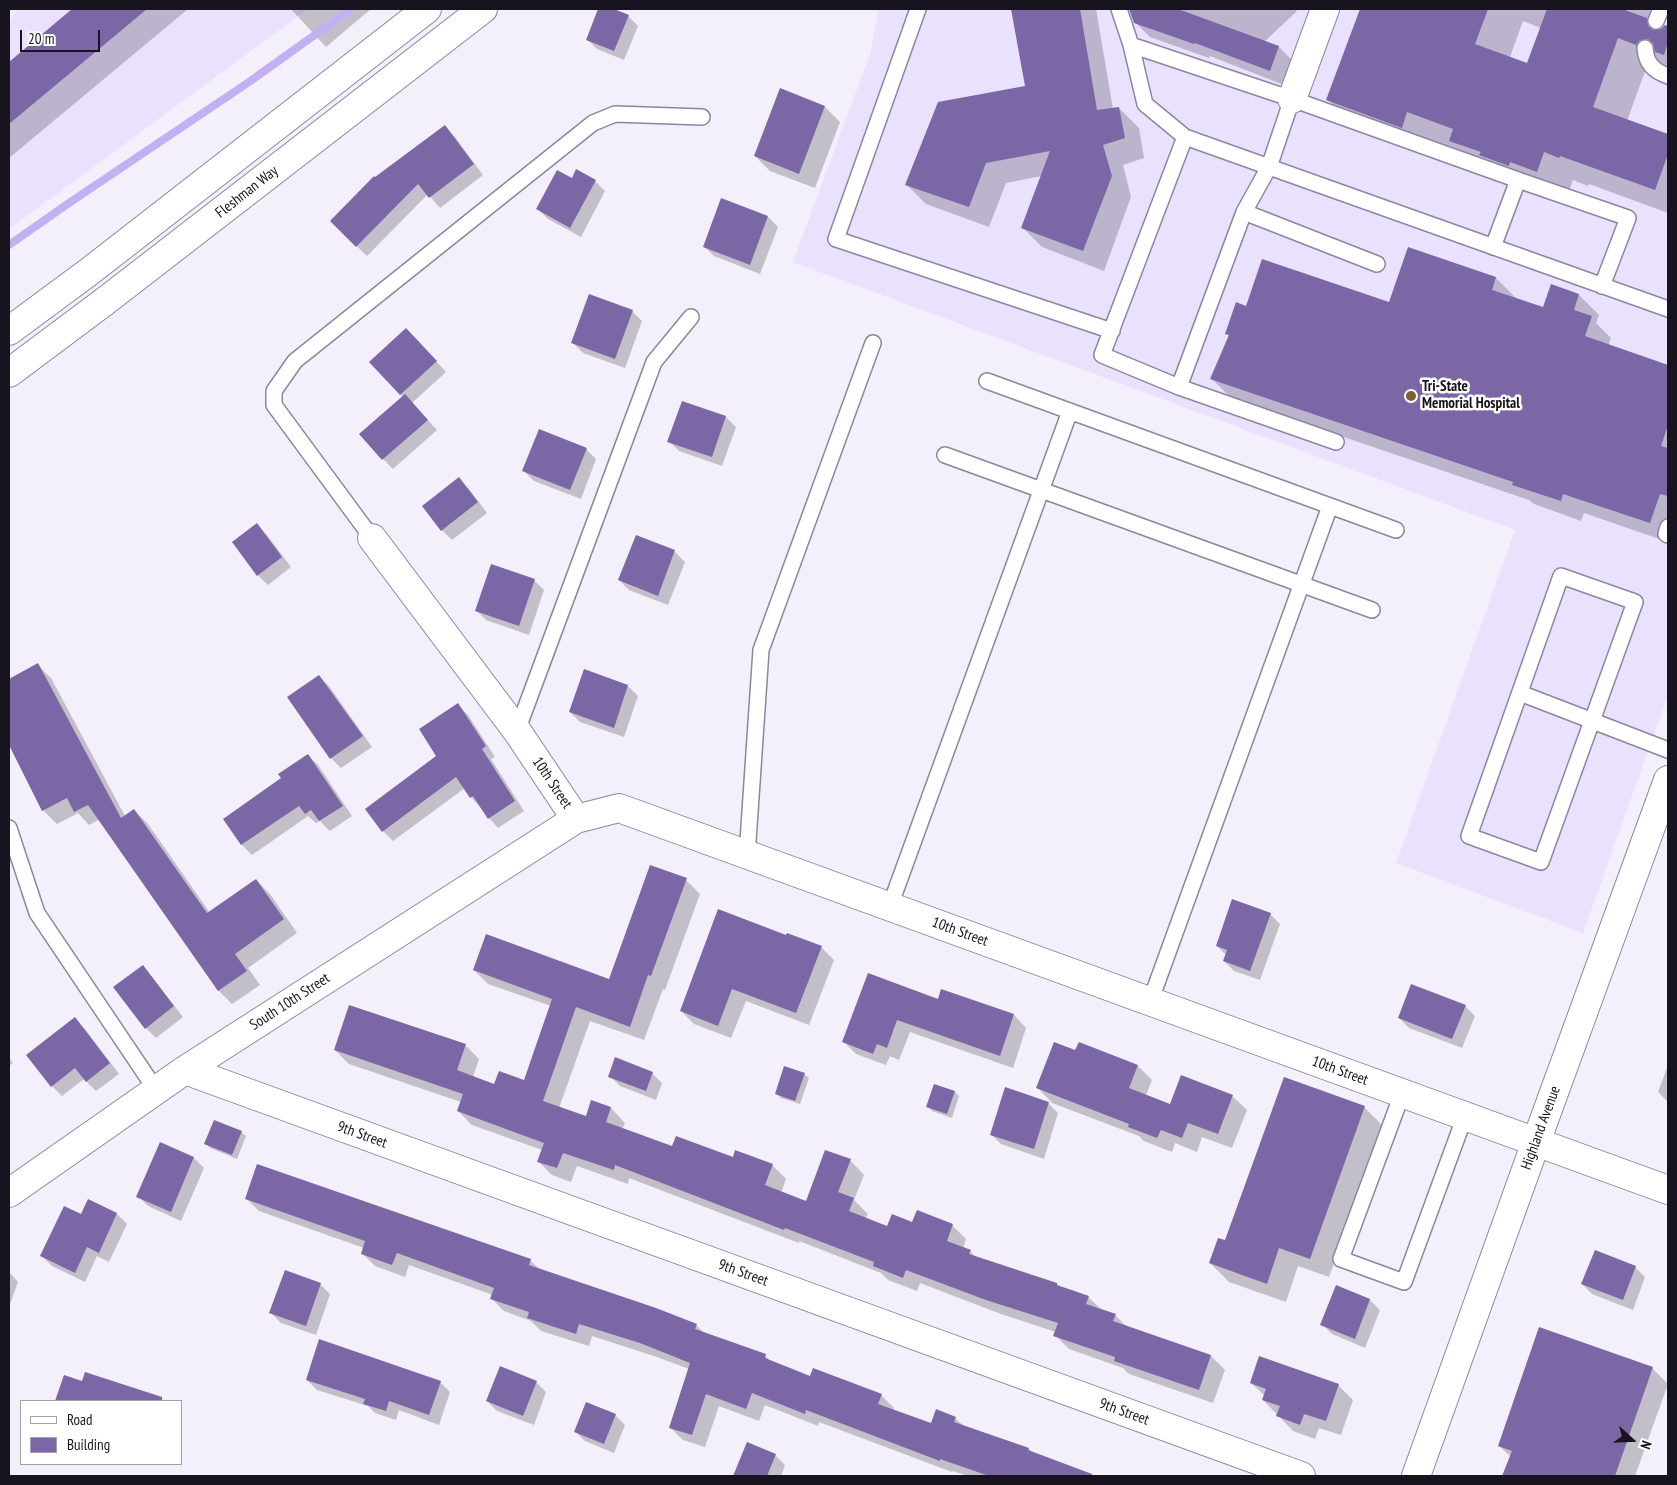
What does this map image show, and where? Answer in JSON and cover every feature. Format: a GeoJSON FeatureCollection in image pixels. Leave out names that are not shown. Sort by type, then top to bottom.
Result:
{"type":"FeatureCollection","features":[{"type":"Feature","properties":{"kind":"street"},"geometry":{"type":"LineString","coordinates":[[9,331],[90,271],[427,9]]}},
{"type":"Feature","properties":{"kind":"street","name":"Fleshman Way"},"geometry":{"type":"LineString","coordinates":[[9,373],[104,302],[483,9]]}},
{"type":"Feature","properties":{"kind":"street"},"geometry":{"type":"LineString","coordinates":[[1292,99],[1325,9]]}},
{"type":"Feature","properties":{"kind":"street","name":"10th Street"},"geometry":{"type":"LineString","coordinates":[[372,538],[517,731],[576,819],[619,808],[1668,1190]]}},
{"type":"Feature","properties":{"kind":"street","name":"Highland Avenue"},"geometry":{"type":"LineString","coordinates":[[1416,1476],[1668,780]]}},
{"type":"Feature","properties":{"kind":"street","name":"South 10th Street"},"geometry":{"type":"LineString","coordinates":[[9,1193],[185,1070],[576,819]]}},
{"type":"Feature","properties":{"kind":"street","name":"9th Street"},"geometry":{"type":"LineString","coordinates":[[185,1070],[1301,1476]]}},
{"type":"Feature","properties":{"kind":"lane"},"geometry":{"type":"LineString","coordinates":[[918,9],[836,239],[1112,331]]}},
{"type":"Feature","properties":{"kind":"lane"},"geometry":{"type":"LineString","coordinates":[[1119,9],[1131,45],[1145,104],[1186,137],[1602,286],[1667,304]]}},
{"type":"Feature","properties":{"kind":"lane"},"geometry":{"type":"LineString","coordinates":[[1131,45],[1292,99],[1628,218],[1602,286]]}},
{"type":"Feature","properties":{"kind":"lane"},"geometry":{"type":"LineString","coordinates":[[1645,48],[1648,62],[1652,68],[1668,76]]}},
{"type":"Feature","properties":{"kind":"lane"},"geometry":{"type":"LineString","coordinates":[[1179,387],[1244,212],[1270,167],[1292,99]]}},
{"type":"Feature","properties":{"kind":"lane"},"geometry":{"type":"LineString","coordinates":[[372,538],[274,405],[274,391],[295,361],[592,123],[615,114],[702,118]]}},
{"type":"Feature","properties":{"kind":"lane"},"geometry":{"type":"LineString","coordinates":[[1186,137],[1102,355],[1179,387],[1336,442]]}},
{"type":"Feature","properties":{"kind":"lane"},"geometry":{"type":"LineString","coordinates":[[1494,247],[1518,180]]}},
{"type":"Feature","properties":{"kind":"lane"},"geometry":{"type":"LineString","coordinates":[[1244,212],[1377,264]]}},
{"type":"Feature","properties":{"kind":"lane"},"geometry":{"type":"LineString","coordinates":[[517,731],[654,362],[690,316]]}},
{"type":"Feature","properties":{"kind":"lane"},"geometry":{"type":"LineString","coordinates":[[747,856],[761,650],[873,343]]}},
{"type":"Feature","properties":{"kind":"lane"},"geometry":{"type":"LineString","coordinates":[[987,381],[1396,530]]}},
{"type":"Feature","properties":{"kind":"lane"},"geometry":{"type":"LineString","coordinates":[[890,906],[1070,411]]}},
{"type":"Feature","properties":{"kind":"lane"},"geometry":{"type":"LineString","coordinates":[[944,455],[1372,610]]}},
{"type":"Feature","properties":{"kind":"lane"},"geometry":{"type":"LineString","coordinates":[[1150,1002],[1330,506]]}},
{"type":"Feature","properties":{"kind":"lane"},"geometry":{"type":"LineString","coordinates":[[1668,527],[1666,534],[1668,535]]}},
{"type":"Feature","properties":{"kind":"lane"},"geometry":{"type":"LineString","coordinates":[[1561,576],[1636,602],[1593,722],[1541,862],[1469,836],[1561,576]]}},
{"type":"Feature","properties":{"kind":"lane"},"geometry":{"type":"LineString","coordinates":[[1520,693],[1668,750]]}},
{"type":"Feature","properties":{"kind":"lane"},"geometry":{"type":"LineString","coordinates":[[9,828],[37,913],[156,1090]]}},
{"type":"Feature","properties":{"kind":"lane"},"geometry":{"type":"LineString","coordinates":[[1402,1094],[1341,1259],[1404,1282],[1465,1116]]}},
{"type":"Feature","properties":{"kind":"shaded area"},"geometry":{"type":"Polygon","coordinates":[[[19,9],[308,9],[9,229],[9,20],[19,9]]]}},
{"type":"Feature","properties":{"kind":"shaded area","name":"Tri-State Memorial Hospital"},"geometry":{"type":"Polygon","coordinates":[[[879,9],[1668,9],[1668,695],[1583,933],[1396,863],[1515,530],[793,262],[870,54],[879,9]]]}},
{"type":"Feature","properties":{"kind":"building"},"geometry":{"type":"Polygon","coordinates":[[[72,9],[147,9],[9,124],[9,62],[72,9]]]}},
{"type":"Feature","properties":{"kind":"building"},"geometry":{"type":"Polygon","coordinates":[[[598,9],[614,9],[629,15],[614,51],[586,40],[598,9]]]}},
{"type":"Feature","properties":{"kind":"building"},"geometry":{"type":"Polygon","coordinates":[[[1011,9],[1080,9],[1097,110],[1119,107],[1125,138],[1103,145],[1112,176],[1083,251],[1021,228],[1050,151],[986,163],[969,207],[905,185],[938,102],[1025,86],[1011,9]]]}},
{"type":"Feature","properties":{"kind":"building"},"geometry":{"type":"Polygon","coordinates":[[[1129,9],[1178,9],[1279,46],[1270,71],[1134,23],[1129,9]]]}},
{"type":"Feature","properties":{"kind":"building"},"geometry":{"type":"Polygon","coordinates":[[[1360,9],[1488,9],[1475,44],[1527,63],[1547,9],[1622,9],[1647,18],[1648,26],[1653,30],[1661,29],[1665,25],[1668,26],[1668,42],[1664,55],[1655,52],[1653,43],[1648,39],[1640,40],[1636,45],[1618,38],[1593,107],[1668,134],[1668,154],[1655,190],[1544,152],[1537,172],[1510,162],[1509,166],[1479,155],[1481,152],[1449,141],[1453,129],[1407,112],[1402,128],[1326,100],[1360,9]]]}},
{"type":"Feature","properties":{"kind":"building"},"geometry":{"type":"Polygon","coordinates":[[[780,88],[825,106],[799,174],[754,156],[780,88]]]}},
{"type":"Feature","properties":{"kind":"building"},"geometry":{"type":"Polygon","coordinates":[[[445,125],[474,164],[429,198],[418,184],[356,247],[330,221],[374,176],[445,125]]]}},
{"type":"Feature","properties":{"kind":"building"},"geometry":{"type":"Polygon","coordinates":[[[576,169],[596,180],[570,228],[536,209],[557,170],[572,178],[576,169]]]}},
{"type":"Feature","properties":{"kind":"building"},"geometry":{"type":"Polygon","coordinates":[[[721,198],[768,216],[750,265],[703,247],[721,198]]]}},
{"type":"Feature","properties":{"kind":"building"},"geometry":{"type":"Polygon","coordinates":[[[1408,247],[1496,277],[1492,290],[1543,307],[1551,284],[1579,294],[1574,310],[1592,316],[1585,336],[1668,365],[1668,425],[1661,446],[1668,448],[1668,496],[1660,494],[1650,523],[1563,494],[1561,501],[1512,485],[1513,482],[1210,379],[1229,335],[1225,334],[1236,302],[1246,306],[1262,259],[1389,302],[1408,247]]]}},
{"type":"Feature","properties":{"kind":"building"},"geometry":{"type":"Polygon","coordinates":[[[589,294],[633,310],[615,359],[571,343],[589,294]]]}},
{"type":"Feature","properties":{"kind":"building"},"geometry":{"type":"Polygon","coordinates":[[[406,328],[437,361],[400,395],[369,362],[406,328]]]}},
{"type":"Feature","properties":{"kind":"building"},"geometry":{"type":"Polygon","coordinates":[[[405,394],[428,420],[382,460],[359,434],[405,394]]]}},
{"type":"Feature","properties":{"kind":"building"},"geometry":{"type":"Polygon","coordinates":[[[682,401],[726,416],[712,457],[667,442],[682,401]]]}},
{"type":"Feature","properties":{"kind":"building"},"geometry":{"type":"Polygon","coordinates":[[[539,429],[587,448],[570,490],[522,471],[539,429]]]}},
{"type":"Feature","properties":{"kind":"building"},"geometry":{"type":"Polygon","coordinates":[[[459,477],[478,502],[441,531],[422,506],[459,477]]]}},
{"type":"Feature","properties":{"kind":"building"},"geometry":{"type":"Polygon","coordinates":[[[257,523],[282,557],[257,576],[232,542],[257,523]]]}},
{"type":"Feature","properties":{"kind":"building"},"geometry":{"type":"Polygon","coordinates":[[[636,535],[675,550],[658,596],[618,580],[636,535]]]}},
{"type":"Feature","properties":{"kind":"building"},"geometry":{"type":"Polygon","coordinates":[[[491,564],[535,579],[519,626],[475,611],[491,564]]]}},
{"type":"Feature","properties":{"kind":"building"},"geometry":{"type":"Polygon","coordinates":[[[38,663],[121,818],[134,809],[207,913],[256,879],[284,919],[235,954],[247,971],[218,991],[88,805],[74,812],[67,798],[42,811],[9,745],[9,679],[38,663]]]}},
{"type":"Feature","properties":{"kind":"building"},"geometry":{"type":"Polygon","coordinates":[[[584,669],[628,685],[614,728],[569,712],[584,669]]]}},
{"type":"Feature","properties":{"kind":"building"},"geometry":{"type":"Polygon","coordinates":[[[319,675],[363,736],[330,759],[287,697],[319,675]]]}},
{"type":"Feature","properties":{"kind":"building"},"geometry":{"type":"Polygon","coordinates":[[[458,703],[486,746],[482,749],[515,801],[488,819],[473,796],[470,798],[456,777],[382,832],[365,809],[436,756],[419,729],[458,703]]]}},
{"type":"Feature","properties":{"kind":"building"},"geometry":{"type":"Polygon","coordinates":[[[308,754],[343,806],[319,821],[311,810],[305,814],[299,806],[241,845],[223,819],[281,778],[278,774],[308,754]]]}},
{"type":"Feature","properties":{"kind":"building"},"geometry":{"type":"Polygon","coordinates":[[[650,865],[687,878],[651,976],[648,975],[630,1027],[576,1007],[543,1101],[586,1116],[591,1100],[611,1107],[606,1122],[672,1146],[676,1136],[733,1157],[735,1150],[773,1164],[765,1185],[806,1201],[825,1150],[851,1159],[838,1192],[854,1198],[849,1211],[887,1226],[892,1214],[912,1222],[917,1210],[953,1224],[947,1241],[971,1250],[969,1254],[1057,1283],[1057,1285],[1089,1296],[1086,1304],[1116,1314],[1113,1321],[1211,1355],[1199,1390],[1114,1361],[1115,1357],[1053,1336],[1058,1323],[986,1300],[906,1270],[903,1278],[873,1266],[874,1262],[785,1228],[784,1230],[615,1165],[614,1170],[563,1153],[557,1168],[537,1162],[544,1143],[457,1111],[463,1094],[334,1050],[349,1005],[466,1044],[457,1070],[494,1084],[499,1071],[524,1080],[552,999],[473,970],[486,934],[609,979],[650,865]]]}},
{"type":"Feature","properties":{"kind":"building"},"geometry":{"type":"Polygon","coordinates":[[[1232,899],[1271,913],[1250,971],[1223,961],[1227,950],[1216,946],[1232,899]]]}},
{"type":"Feature","properties":{"kind":"building"},"geometry":{"type":"Polygon","coordinates":[[[718,909],[786,935],[787,933],[822,946],[796,1013],[732,989],[718,1026],[680,1011],[718,909]]]}},
{"type":"Feature","properties":{"kind":"building"},"geometry":{"type":"Polygon","coordinates":[[[143,965],[174,1006],[145,1029],[113,987],[143,965]]]}},
{"type":"Feature","properties":{"kind":"building"},"geometry":{"type":"Polygon","coordinates":[[[868,973],[938,999],[941,989],[1014,1014],[1000,1056],[897,1020],[887,1048],[877,1044],[873,1054],[842,1042],[868,973]]]}},
{"type":"Feature","properties":{"kind":"building"},"geometry":{"type":"Polygon","coordinates":[[[1411,984],[1466,1005],[1452,1039],[1398,1018],[1411,984]]]}},
{"type":"Feature","properties":{"kind":"building"},"geometry":{"type":"Polygon","coordinates":[[[75,1017],[110,1063],[86,1082],[75,1068],[51,1087],[26,1055],[75,1017]]]}},
{"type":"Feature","properties":{"kind":"building"},"geometry":{"type":"Polygon","coordinates":[[[1054,1042],[1075,1050],[1079,1042],[1138,1065],[1129,1088],[1170,1104],[1181,1075],[1233,1095],[1218,1134],[1188,1123],[1182,1138],[1161,1130],[1157,1138],[1128,1127],[1129,1124],[1036,1088],[1054,1042]]]}},
{"type":"Feature","properties":{"kind":"building"},"geometry":{"type":"Polygon","coordinates":[[[615,1057],[653,1072],[646,1091],[608,1077],[615,1057]]]}},
{"type":"Feature","properties":{"kind":"building"},"geometry":{"type":"Polygon","coordinates":[[[784,1066],[805,1073],[795,1101],[775,1094],[784,1066]]]}},
{"type":"Feature","properties":{"kind":"building"},"geometry":{"type":"Polygon","coordinates":[[[1284,1077],[1365,1106],[1310,1259],[1279,1248],[1267,1284],[1209,1263],[1218,1238],[1225,1240],[1284,1077]]]}},
{"type":"Feature","properties":{"kind":"building"},"geometry":{"type":"Polygon","coordinates":[[[934,1084],[955,1091],[947,1114],[926,1107],[934,1084]]]}},
{"type":"Feature","properties":{"kind":"building"},"geometry":{"type":"Polygon","coordinates":[[[1005,1087],[1049,1102],[1034,1149],[990,1135],[1005,1087]]]}},
{"type":"Feature","properties":{"kind":"building"},"geometry":{"type":"Polygon","coordinates":[[[214,1120],[242,1131],[232,1155],[204,1144],[214,1120]]]}},
{"type":"Feature","properties":{"kind":"building"},"geometry":{"type":"Polygon","coordinates":[[[160,1142],[194,1157],[171,1212],[136,1197],[160,1142]]]}},
{"type":"Feature","properties":{"kind":"building"},"geometry":{"type":"Polygon","coordinates":[[[257,1164],[531,1259],[529,1265],[656,1308],[697,1324],[695,1329],[766,1354],[765,1358],[810,1376],[813,1368],[882,1394],[878,1404],[931,1423],[936,1409],[956,1417],[954,1422],[1029,1448],[1028,1450],[1092,1474],[1092,1476],[989,1476],[940,1459],[940,1461],[806,1410],[805,1414],[752,1393],[746,1409],[706,1394],[692,1435],[669,1428],[690,1363],[640,1343],[579,1324],[576,1334],[527,1318],[529,1312],[490,1299],[494,1288],[397,1253],[392,1265],[361,1254],[365,1241],[245,1199],[257,1164]]]}},
{"type":"Feature","properties":{"kind":"building"},"geometry":{"type":"Polygon","coordinates":[[[88,1199],[117,1213],[99,1253],[87,1247],[75,1273],[40,1256],[64,1206],[81,1214],[88,1199]]]}},
{"type":"Feature","properties":{"kind":"building"},"geometry":{"type":"Polygon","coordinates":[[[1595,1250],[1636,1266],[1623,1300],[1581,1284],[1595,1250]]]}},
{"type":"Feature","properties":{"kind":"building"},"geometry":{"type":"Polygon","coordinates":[[[285,1270],[321,1283],[306,1326],[269,1313],[285,1270]]]}},
{"type":"Feature","properties":{"kind":"building"},"geometry":{"type":"Polygon","coordinates":[[[1336,1285],[1370,1299],[1355,1339],[1320,1325],[1336,1285]]]}},
{"type":"Feature","properties":{"kind":"building"},"geometry":{"type":"Polygon","coordinates":[[[1539,1327],[1653,1367],[1615,1476],[1502,1476],[1512,1451],[1498,1446],[1539,1327]]]}},
{"type":"Feature","properties":{"kind":"building"},"geometry":{"type":"Polygon","coordinates":[[[319,1339],[441,1381],[429,1415],[389,1401],[386,1411],[363,1404],[365,1399],[306,1380],[319,1339]]]}},
{"type":"Feature","properties":{"kind":"building"},"geometry":{"type":"Polygon","coordinates":[[[1259,1356],[1339,1384],[1326,1421],[1304,1414],[1300,1425],[1276,1416],[1280,1406],[1262,1400],[1266,1389],[1250,1383],[1259,1356]]]}},
{"type":"Feature","properties":{"kind":"building"},"geometry":{"type":"Polygon","coordinates":[[[500,1366],[537,1381],[523,1416],[486,1401],[500,1366]]]}},
{"type":"Feature","properties":{"kind":"building"},"geometry":{"type":"Polygon","coordinates":[[[85,1372],[162,1397],[162,1400],[55,1400],[64,1375],[82,1381],[85,1372]]]}},
{"type":"Feature","properties":{"kind":"building"},"geometry":{"type":"Polygon","coordinates":[[[586,1402],[616,1414],[604,1444],[574,1432],[586,1402]]]}},
{"type":"Feature","properties":{"kind":"building"},"geometry":{"type":"Polygon","coordinates":[[[747,1442],[776,1454],[767,1476],[733,1476],[747,1442]]]}},
{"type":"Feature","properties":{"kind":"waterway"},"geometry":{"type":"LineString","coordinates":[[9,245],[249,82],[351,9]]}},
{"type":"Feature","properties":{"kind":"place","name":"Tri-State Memorial Hospital"},"geometry":{"type":"Point","coordinates":[1411,396]}}]}
